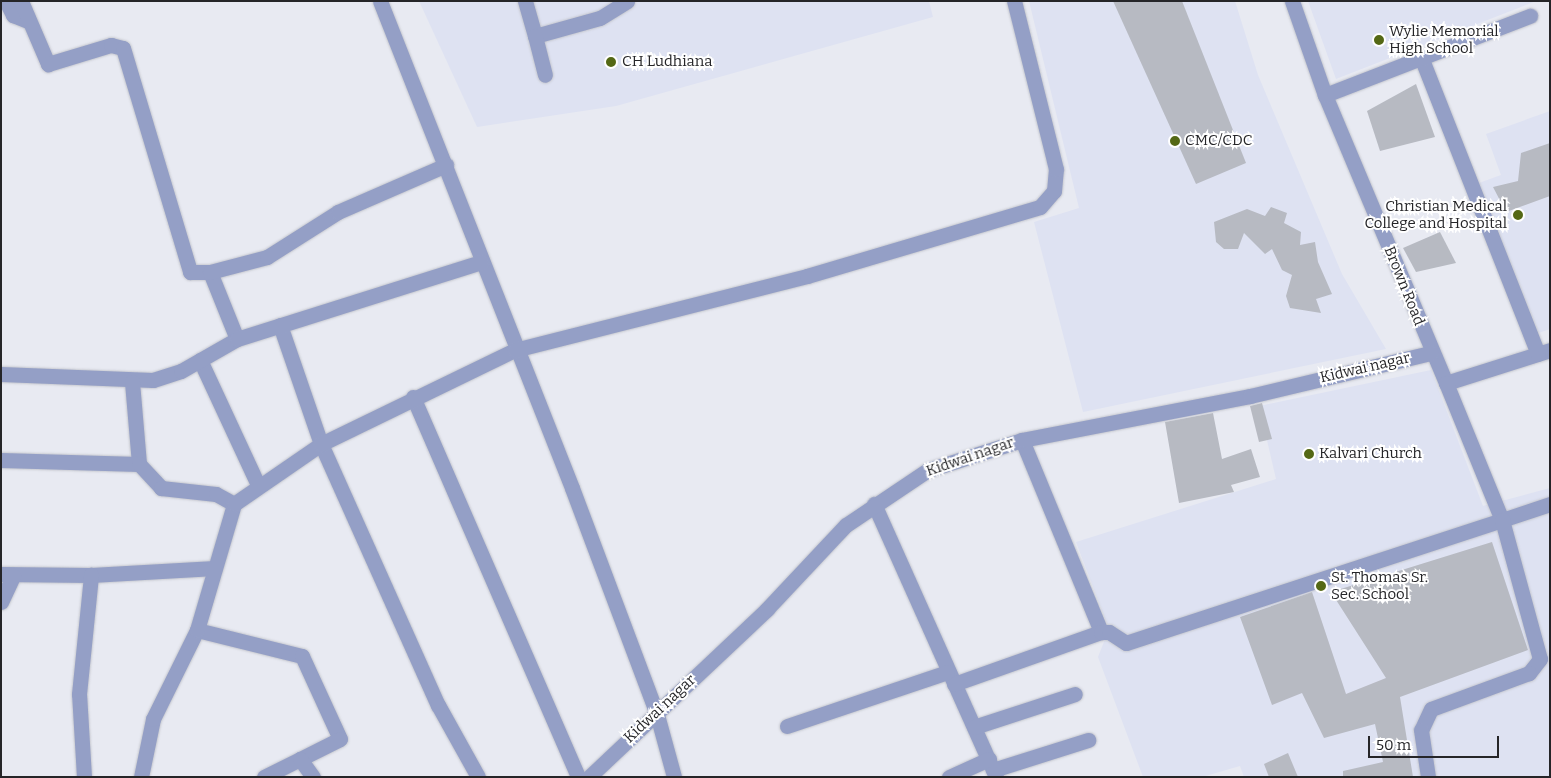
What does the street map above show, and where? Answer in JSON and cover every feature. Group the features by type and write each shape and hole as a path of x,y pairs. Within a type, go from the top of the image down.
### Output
{"street":[{"path":"6,1 13,15 28,20"},
{"path":"21,1 48,64 111,45 123,48 190,272 210,272 267,257 338,212 446,165"},
{"path":"380,1 446,165 481,262 656,711 674,777"},
{"path":"525,1 545,75"},
{"path":"535,36 600,18 627,1"},
{"path":"141,777 153,719 197,630 234,504 258,485 321,444 412,398 515,350 807,276 1040,207 1054,191 1056,169 1014,1"},
{"name":"Brown Road","path":"1292,1 1326,95 1431,353 1446,383 1502,520 1540,659 1529,673 1431,709 1421,730 1428,777"},
{"path":"1326,95 1530,16"},
{"path":"1421,57 1544,352 1446,383"},
{"path":"1,374 132,382 162,377 200,360 237,339 481,262"},
{"path":"210,272 237,339"},
{"path":"280,325 321,444 438,705 478,777"},
{"name":"Kidwai nagar","path":"589,777 874,504 933,468 1022,440 1250,396 1431,353"},
{"path":"200,360 258,485"},
{"path":"132,382 138,464 161,488 216,494 234,504"},
{"path":"412,398 578,777"},
{"path":"1022,440 1101,632"},
{"path":"1,460 138,464"},
{"path":"874,504 993,769"},
{"path":"786,726 1101,632 1109,632 1126,643 1550,504"},
{"path":"1,602 7,575 91,575 215,568"},
{"path":"84,777 79,694 91,575"},
{"path":"197,630 302,656 340,739 264,777"},
{"path":"974,726 1075,694"},
{"path":"949,777 993,769 1088,740"},
{"path":"300,759 313,777"}],"shaded area":[{"name":"CH Ludhiana","path":"419,1 929,1 933,17 616,106 477,127"},
{"name":"CMC/CDC","path":"1029,1 1235,1 1258,75 1342,274 1386,349 1083,412 1034,222 1079,208"},
{"name":"Wylie Memorial High School","path":"1308,1 1536,1 1336,79"},
{"name":"Christian Medical College and Hospital","path":"1550,111 1550,329 1527,337 1479,183 1501,175 1486,134"},
{"name":"St. Thomas Sr. Sec. School","path":"1431,370 1483,506 1550,488 1550,777 1244,777 1240,766 1202,777 1143,777 1098,657 1109,629 1076,542 1276,479 1259,406"}],"building":[{"path":"1113,1 1182,1 1246,163 1196,184"},
{"path":"1416,84 1435,137 1380,151 1367,111"},
{"path":"1550,143 1550,196 1506,212 1493,187 1518,181 1521,153"},
{"path":"1271,207 1287,213 1284,223 1301,232 1300,245 1315,242 1318,262 1332,294 1316,299 1321,313 1290,308 1286,296 1292,275 1282,270 1272,249 1265,254 1244,233 1238,249 1224,249 1216,242 1214,222 1247,209 1265,216"},
{"path":"1440,232 1456,263 1416,272 1403,248"},
{"path":"1262,403 1272,439 1259,442 1250,406"},
{"path":"1213,413 1222,459 1251,449 1260,477 1231,485 1234,492 1179,503 1165,422"},
{"path":"1492,542 1528,650 1400,697 1413,777 1343,777 1343,771 1383,762 1375,724 1324,738 1302,693 1272,705 1240,617 1312,592 1346,694 1386,678 1331,592"},
{"path":"1288,753 1298,777 1269,777 1264,764"}],"place":[{"name":"Wylie Memorial High School","path":"1379,40"},
{"name":"CH Ludhiana","path":"611,62"},
{"name":"CMC/CDC","path":"1175,141"},
{"name":"Christian Medical College and Hospital","path":"1518,215"},
{"name":"Kalvari Church","path":"1309,454"},
{"name":"St. Thomas Sr. Sec. School","path":"1321,586"}]}
